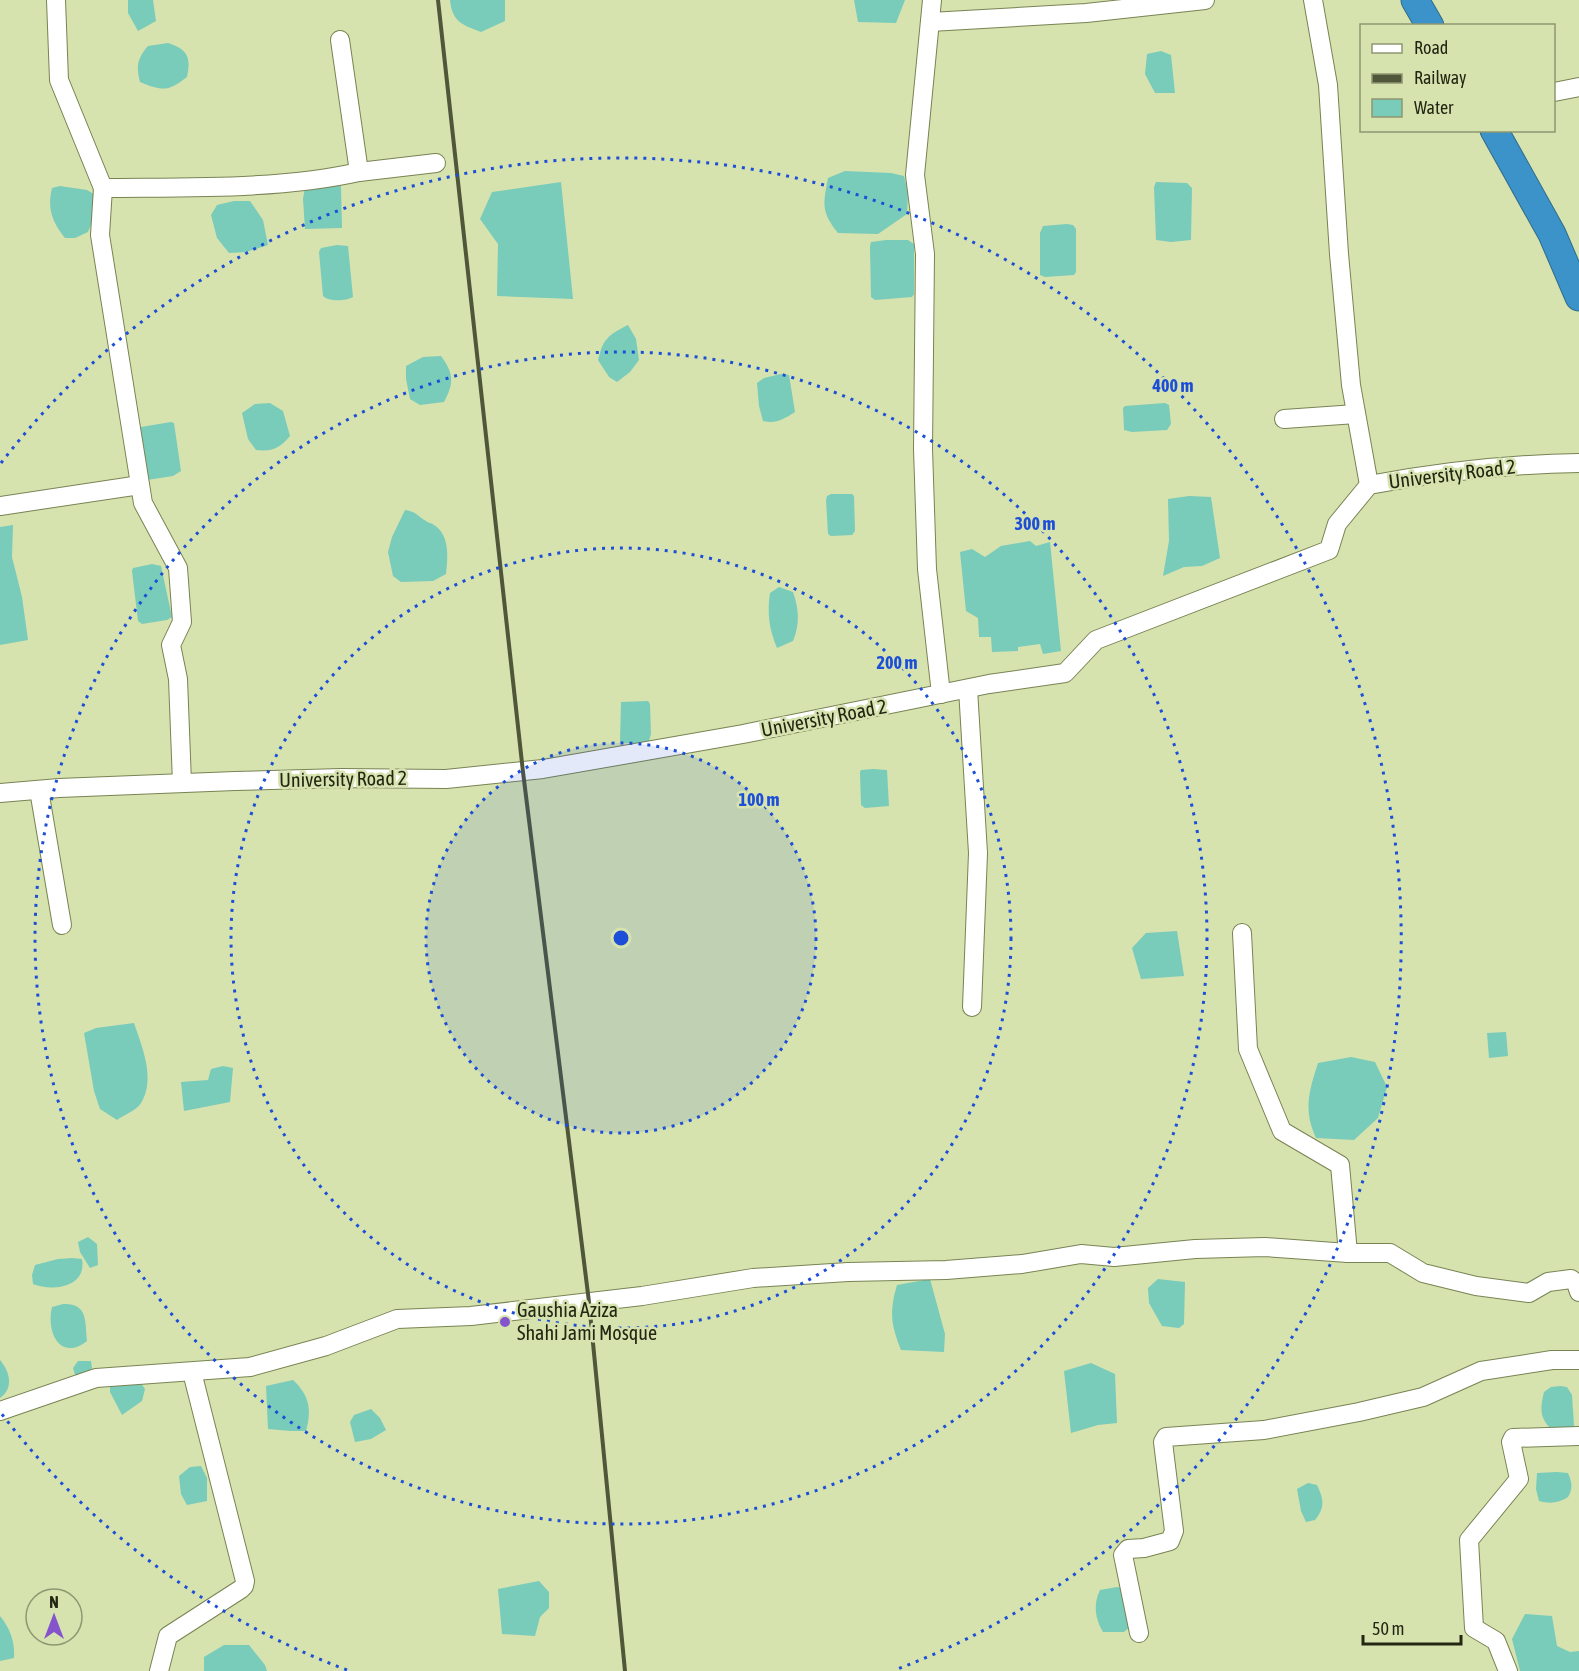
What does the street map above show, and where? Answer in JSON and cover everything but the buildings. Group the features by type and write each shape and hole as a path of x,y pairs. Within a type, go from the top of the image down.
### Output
{"highway":[{"path":"1415,0 1429,24"},
{"path":"1435,0 1449,24"},
{"path":"1495,132 1552,234 1579,297"},
{"path":"1510,132 1579,257"}],"street":[{"path":"56,0 59,80 103,188 100,235 143,503 178,568 182,622 171,645 178,679 182,783"},
{"path":"932,0 915,175 924,254 923,449 927,569 941,694"},
{"path":"930,22 1086,13 1205,0"},
{"path":"1313,0 1328,84 1339,254 1351,385 1369,484"},
{"path":"340,40 359,172"},
{"path":"1555,92 1579,87"},
{"path":"103,188 215,186 326,180 359,172 436,163"},
{"path":"1284,419 1356,414"},
{"name":"University Road 2","path":"0,793 182,783 341,778 446,779 523,772 743,734 941,694 1065,673 1096,640 1329,550 1337,524 1369,484 1427,474 1579,463"},
{"path":"0,506 140,485"},
{"path":"968,689 978,853 972,1007"},
{"path":"39,790 62,925"},
{"path":"1242,933 1248,1049 1282,1131 1340,1165 1348,1253"},
{"path":"0,1411 96,1378 250,1367 326,1346 397,1319 483,1314 642,1296 753,1278 848,1272 946,1270 1022,1264 1081,1254 1114,1257 1195,1249 1264,1247 1348,1253 1390,1253 1423,1273 1476,1286 1529,1293 1548,1282 1571,1279 1576,1283 1579,1292"},
{"path":"1139,1633 1123,1555 1128,1550 1170,1541 1174,1531 1163,1442 1166,1437 1264,1430 1423,1397 1481,1371 1552,1360 1579,1360"},
{"path":"159,1671 168,1636 241,1589 245,1581 192,1372"},
{"path":"1508,1671 1496,1641 1474,1628 1469,1540 1519,1479 1511,1442 1513,1438 1579,1436"}],"water":[{"path":"128,0 153,0 156,21 138,31 128,13"},
{"path":"450,0 505,0 505,21 481,32 456,18"},
{"path":"854,0 905,0 896,23 858,22"},
{"path":"168,43 184,51 189,65 187,77 165,89 140,82 138,63 144,51 148,46"},
{"path":"1161,51 1171,55 1175,93 1155,93 1145,74 1147,54"},
{"path":"845,171 891,173 904,176 908,193 907,214 878,234 838,233 826,213 825,195 828,178"},
{"path":"561,182 573,299 497,296 498,244 480,219 492,192"},
{"path":"1156,182 1187,183 1192,188 1191,240 1171,242 1156,240 1154,187"},
{"path":"339,183 342,228 305,229 303,199 305,187"},
{"path":"60,186 87,190 97,196 94,217 88,232 75,238 65,238 52,214 50,202 52,188"},
{"path":"234,201 250,201 263,220 268,245 246,252 229,253 217,238 211,215 217,205"},
{"path":"1073,225 1076,229 1076,272 1074,275 1045,277 1040,275 1040,233 1043,226"},
{"path":"908,240 914,244 914,294 912,297 875,300 871,297 871,242"},
{"path":"337,245 348,246 353,297 338,300 323,296 319,252 321,248"},
{"path":"628,325 636,339 639,360 630,372 617,382 609,377 598,360 607,338"},
{"path":"441,356 451,379 444,402 420,405 410,399 406,366 423,357"},
{"path":"781,374 789,375 795,412 780,420 763,421 757,383 764,378"},
{"path":"270,403 283,411 290,436 283,444 275,448 256,450 248,439 242,413 255,404"},
{"path":"1165,403 1169,405 1171,424 1167,430 1132,432 1124,430 1123,408 1125,406"},
{"path":"174,423 181,471 173,476 147,480 138,432 141,427"},
{"path":"831,494 852,494 854,496 855,531 852,535 831,536 828,534 826,500"},
{"path":"1189,496 1211,497 1220,558 1202,566 1184,567 1163,576 1169,541 1168,499"},
{"path":"405,510 433,524 443,535 447,554 446,574 433,581 401,582 393,576 388,552 392,537"},
{"path":"13,525 12,557 22,597 28,640 0,645 0,527"},
{"path":"1030,541 1036,546 1050,542 1061,651 1043,654 1040,644 1018,647 1018,651 992,652 991,637 979,637 978,618 966,611 960,552 972,549 985,557 1001,546"},
{"path":"152,564 161,566 172,617 142,624 138,621 132,571 133,568"},
{"path":"779,587 793,592 798,617 793,641 777,648 770,628 769,607 770,593"},
{"path":"648,701 651,734 649,741 620,742 621,702"},
{"path":"873,769 887,770 889,806 865,808 861,805 860,772"},
{"path":"1177,931 1184,976 1141,979 1132,948 1146,933"},
{"path":"134,1023 146,1063 147,1084 139,1106 117,1120 100,1109 94,1091 84,1033 96,1028"},
{"path":"1506,1032 1508,1056 1489,1058 1487,1033"},
{"path":"1351,1057 1375,1062 1387,1087 1378,1118 1354,1140 1316,1138 1310,1118 1309,1100 1318,1063"},
{"path":"223,1066 233,1068 230,1102 184,1111 181,1082 208,1080 211,1069"},
{"path":"88,1237 97,1244 98,1265 90,1268 80,1252 78,1242"},
{"path":"72,1258 82,1259 82,1268 74,1281 59,1287 33,1284 32,1275 35,1265"},
{"path":"930,1279 945,1334 944,1352 901,1350 892,1318 897,1285"},
{"path":"1158,1279 1185,1282 1184,1324 1179,1328 1162,1326 1149,1303 1148,1288"},
{"path":"63,1304 77,1307 84,1315 87,1341 77,1347 62,1346 53,1334 52,1307"},
{"path":"0,1360 8,1375 9,1385 0,1398"},
{"path":"78,1361 91,1361 92,1368 81,1378 76,1378 73,1368"},
{"path":"1091,1363 1115,1374 1117,1423 1098,1425 1071,1433 1064,1371"},
{"path":"139,1380 145,1389 142,1401 122,1415 110,1392 110,1384"},
{"path":"293,1380 303,1391 308,1403 309,1416 306,1431 268,1429 266,1386"},
{"path":"1551,1387 1567,1387 1572,1395 1574,1426 1570,1430 1553,1431 1543,1417 1542,1403 1544,1392"},
{"path":"371,1409 380,1418 386,1430 371,1439 355,1442 350,1422 354,1415"},
{"path":"201,1466 207,1478 207,1501 187,1505 181,1494 179,1476 190,1467"},
{"path":"1537,1473 1568,1473 1571,1491 1568,1497 1554,1502 1539,1501 1536,1489"},
{"path":"1308,1483 1317,1485 1322,1503 1321,1511 1315,1520 1306,1522 1301,1511 1297,1489"},
{"path":"539,1581 549,1592 549,1608 540,1617 535,1636 502,1634 498,1589"},
{"path":"1123,1588 1131,1626 1124,1632 1103,1632 1098,1622 1096,1601 1100,1590"},
{"path":"1525,1614 1552,1616 1557,1646 1570,1652 1579,1651 1579,1671 1520,1671 1512,1639"},
{"path":"0,1616 11,1636 14,1658 0,1661"},
{"path":"224,1645 249,1645 267,1671 204,1671 204,1657"}],"railway":[{"path":"438,0 523,772 589,1302 625,1671"}],"place":[{"name":"Gaushia Aziza Shahi Jami Mosque","path":"505,1322"}]}
